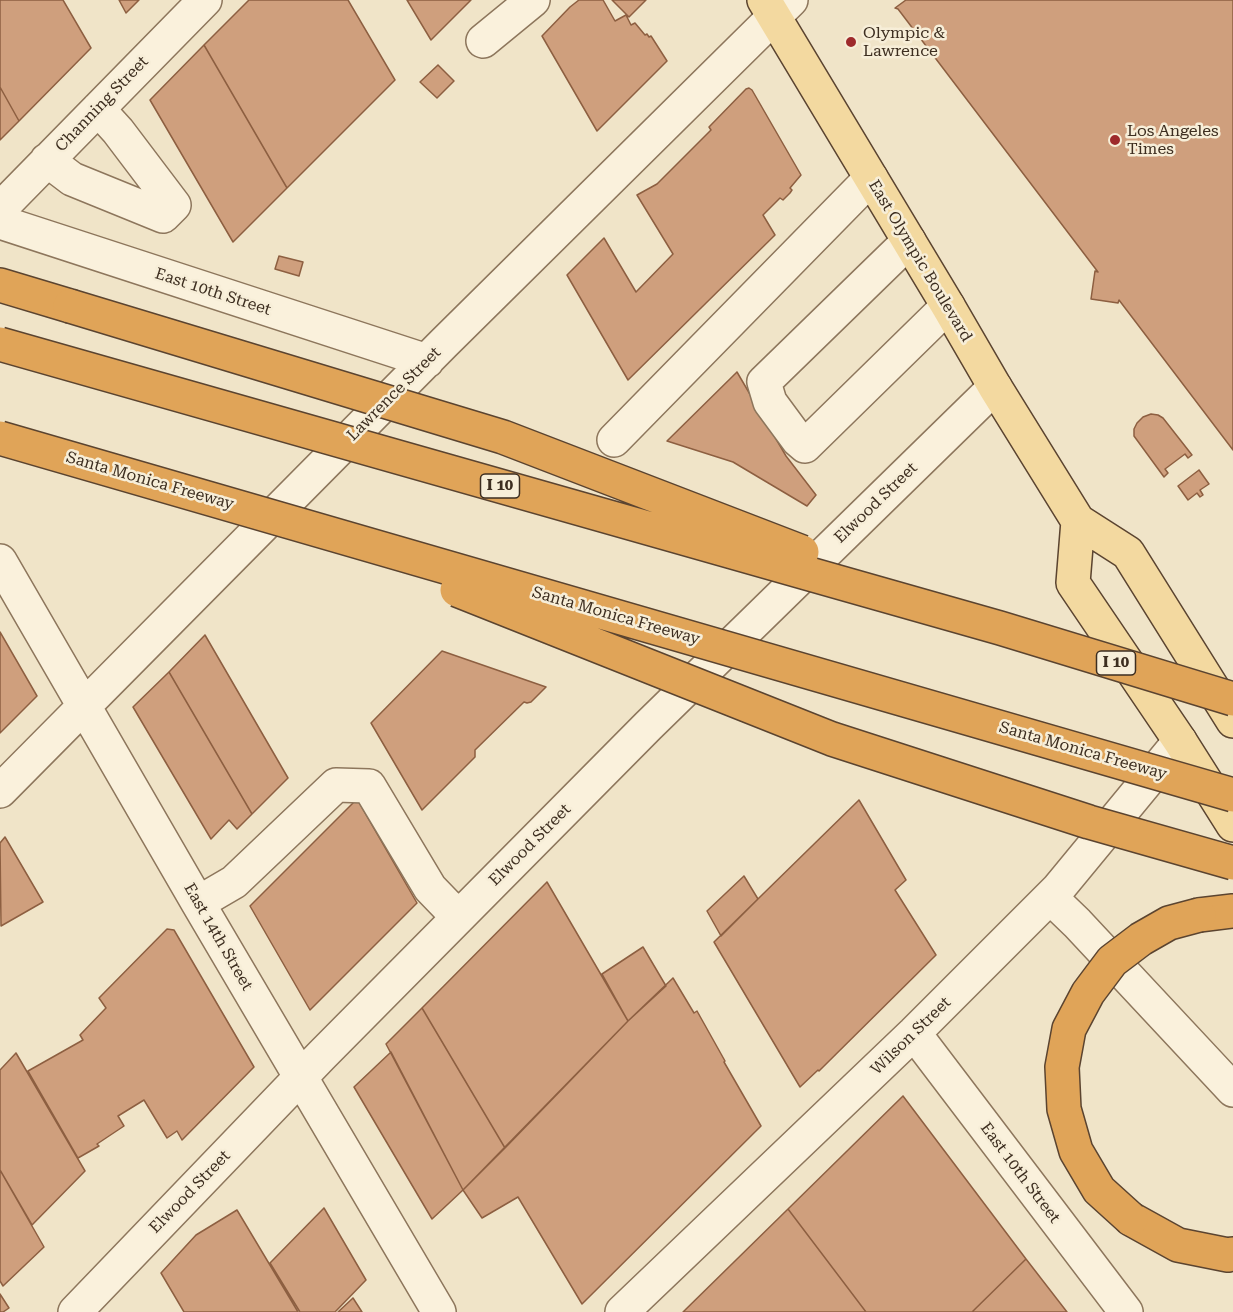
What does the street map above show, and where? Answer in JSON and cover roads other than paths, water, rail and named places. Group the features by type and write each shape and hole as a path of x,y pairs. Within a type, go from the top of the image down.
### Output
{"highway":[{"path":"0,285 504,437 999,628"},
{"name":"I 10","path":"0,344 999,628 1233,699"},
{"name":"Santa Monica Freeway","path":"0,438 1233,795"},
{"path":"274,517 832,739 1089,822 1233,864"},
{"path":"1233,911 1199,915 1169,923 1112,961 1088,993 1069,1029 1062,1067 1064,1109 1076,1151 1099,1190 1131,1219 1178,1245 1233,1254"}],"main road":[{"name":"East Olympic Boulevard","path":"776,5 871,178 994,387 1078,521 1128,553 1233,722"},
{"path":"1078,521 1073,583 1180,741 1233,825"}],"street":[{"name":"Channing Street","path":"0,209 205,0"},
{"path":"483,41 533,0"},
{"name":"Lawrence Street","path":"0,790 427,361 776,5"},
{"path":"47,160 72,179 163,216 174,205 98,109"},
{"path":"614,440 871,178"},
{"name":"East 10th Street","path":"0,222 427,361"},
{"path":"909,241 764,382 770,402 798,440 806,446 948,306"},
{"name":"Elwood Street","path":"75,1312 300,1077 458,917 656,718 994,387"},
{"name":"East 14th Street","path":"0,561 439,1312"},
{"name":"Wilson Street","path":"628,1310 914,1033 1058,889 1180,741"},
{"path":"198,903 234,882 336,784 369,786 430,888 458,917"},
{"path":"1050,897 1233,1090"},
{"name":"East 10th Street","path":"914,1033 1126,1312"}],"place":[{"name":"Olympic & Lawrence","path":"851,42"},
{"name":"Los Angeles Times","path":"1115,140"}]}
